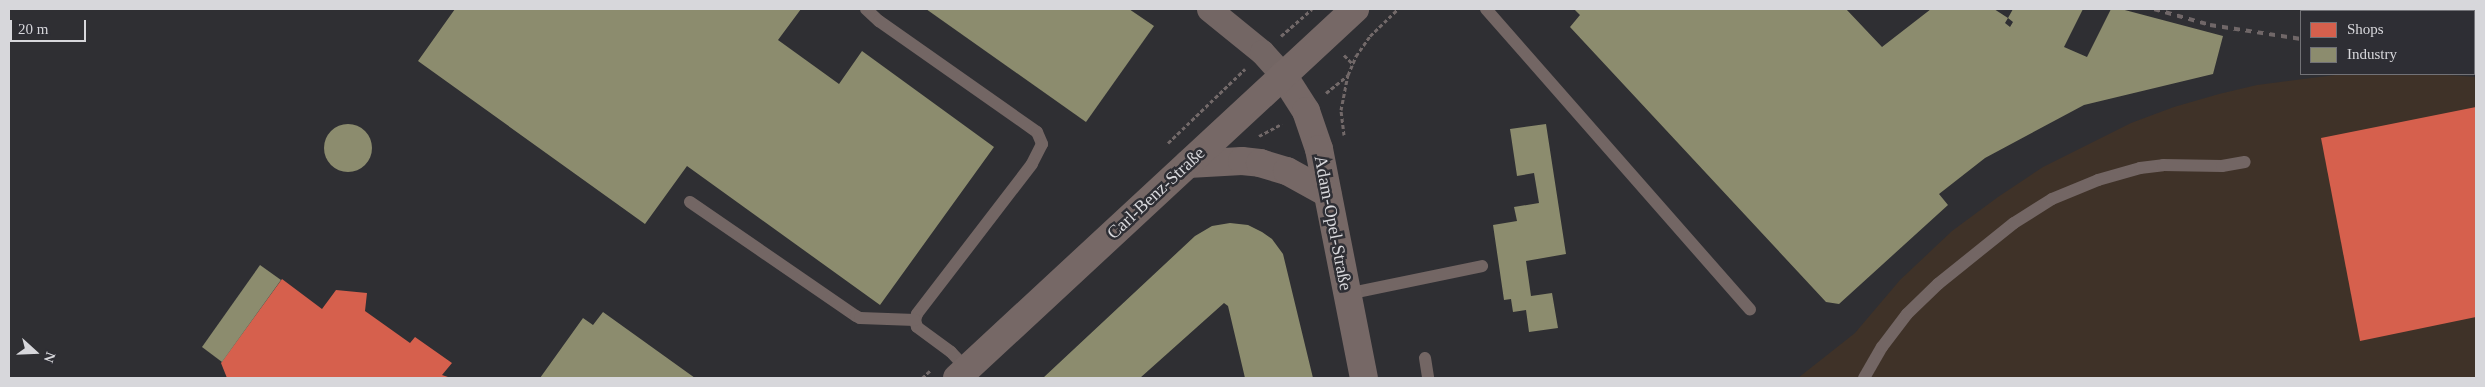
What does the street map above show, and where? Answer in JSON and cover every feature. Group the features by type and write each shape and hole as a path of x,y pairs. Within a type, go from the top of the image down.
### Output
{"main road":[{"name":"Carl-Benz-Straße","path":"962,374 1355,9"},
{"name":"Adam-Opel-Straße","path":"1283,75 1306,111 1319,149 1364,378"},
{"path":"1188,164 1230,162 1260,164 1287,171 1327,193"}],"street":[{"path":"1209,9 1262,52 1283,75"}],"lane":[{"path":"866,9 879,21 1037,132 1042,144 1032,164 914,320 917,327 950,352 962,374"},
{"path":"1486,9 1750,309"},
{"path":"1864,378 1882,347 1907,314 1938,284 2014,223 2052,199 2098,180 2140,168 2163,165 2222,166 2245,162"},
{"path":"690,202 856,316 860,318 914,320"},
{"path":"1347,294 1482,266"},
{"path":"1425,358 1428,378"}],"path":[{"path":"1262,52 1313,9"},
{"path":"1345,139 1340,110 1348,75 1356,56 1370,36 1398,9"},
{"path":"1230,162 1258,137 1306,111 1348,75"}],"shaded area":[{"path":"2335,75 2447,75 2476,77 2476,378 1798,378 1855,333 1900,280 1952,231 2043,167 2131,123 2174,107 2257,85"}],"building: Shops":[{"path":"2476,107 2476,317 2360,341 2321,138"},
{"path":"282,279 322,309 336,290 367,293 365,311 410,343 415,337 452,363 442,375 451,378 227,378 221,363"}],"building: Industry":[{"path":"455,9 801,9 778,40 839,84 862,51 994,147 880,305 687,166 645,224 418,61"},
{"path":"926,9 1129,9 1154,26 1086,122"},
{"path":"1574,9 1846,9 1882,47 1931,9 1994,9 2008,18 2013,9 2083,9 2064,47 2087,57 2111,9 2121,9 2223,36 2213,74 2084,105 1985,158 1939,194 1948,205 1839,304 1826,302 1570,27 1580,15","holes":["2008,18 2013,22 2010,27 2005,23"]},
{"path":"348,124 357,126 365,131 370,139 372,148 370,157 365,165 357,170 348,172 339,170 331,165 326,157 324,148 326,139 331,131 339,126"},
{"path":"1546,124 1566,254 1526,261 1531,296 1552,293 1558,328 1529,332 1526,310 1513,312 1511,299 1504,300 1493,225 1517,221 1514,207 1539,203 1534,173 1517,176 1510,129"},
{"path":"1230,223 1248,225 1262,232 1272,239 1283,254 1313,378 1245,378 1228,306 1224,303 1140,378 1043,378 1195,236 1212,226"},
{"path":"260,265 281,280 222,362 202,347"},
{"path":"603,312 695,378 540,378 583,318 593,325"}],"railway":[{"path":"2154,9 2210,25 2300,39"}]}
